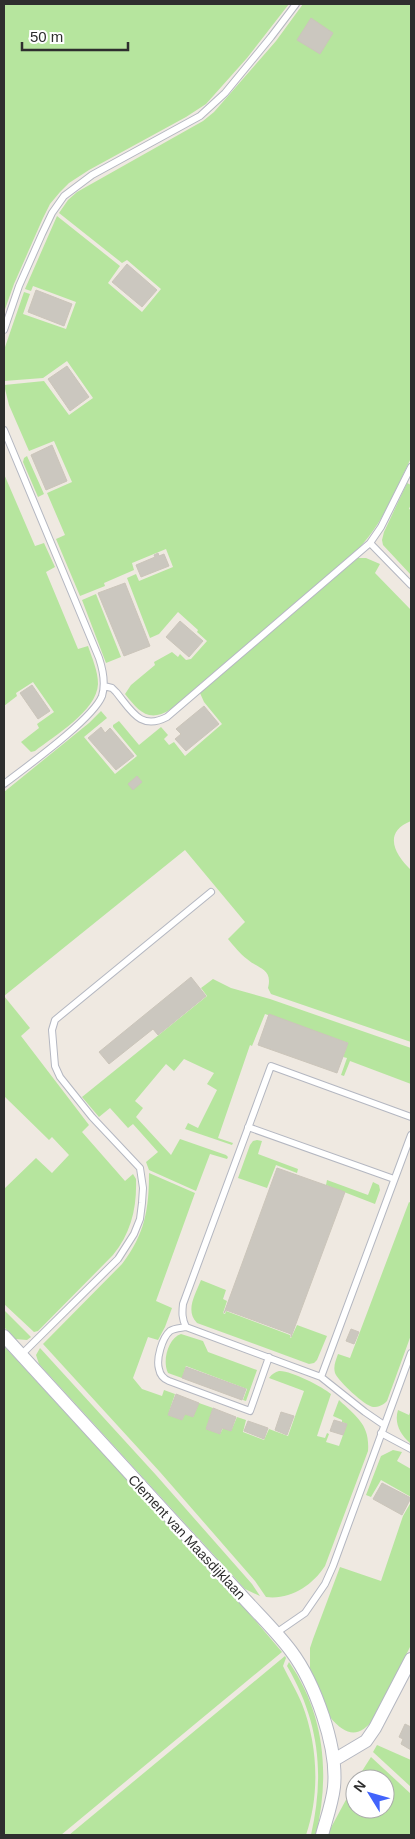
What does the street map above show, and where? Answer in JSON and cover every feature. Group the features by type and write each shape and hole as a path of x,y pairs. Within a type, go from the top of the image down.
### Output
{"street":[{"name":"Clement van Maasdijklaan","path":"4,1336 276,1633 297,1660 309,1682 329,1737 334,1760 334,1786 322,1835"},
{"path":"334,1760 366,1741 375,1728 411,1658"}],"lane":[{"path":"4,330 19,286 42,234 52,213 64,196 92,175 200,116 210,108 251,63 296,4"},
{"path":"4,430 103,668 104,686 102,696 91,712 4,784"},
{"path":"104,686 112,688 139,719 151,722 167,717 370,543 381,527 411,467"},
{"path":"370,543 411,585"},
{"path":"22,1354 118,1259 134,1234 140,1219 142,1203 143,1188 140,1168 92,1117 60,1077 55,1066 52,1045 54,1023 61,1014 211,892"},
{"path":"186,1327 182,1319 183,1304 271,1066 411,1117"},
{"path":"248,1128 394,1179"},
{"path":"321,1377 411,1135"},
{"path":"269,1357 250,1411 169,1381 161,1375 159,1369 159,1356 165,1338 170,1331 186,1327 269,1357 321,1377 384,1425"},
{"path":"276,1633 305,1613 325,1584 411,1353"},
{"path":"382,1433 411,1449"}],"green space":[{"path":"4,4 289,4 247,58 206,104 89,170 69,183 60,192 50,204 43,218 4,312"},
{"path":"303,4 411,4 411,458 382,517 359,548 171,709 156,715 150,715 139,710 125,694 131,685 155,665 154,662 172,652 178,657 180,654 186,660 191,659 207,641 178,612 159,634 150,638 127,578 136,574 139,581 173,567 166,549 132,563 134,570 104,583 105,586 80,596 56,539 65,535 47,493 72,482 54,441 29,451 9,405 4,385 44,381 69,415 93,398 67,361 43,378 4,381 4,350 24,292 30,294 23,314 66,329 76,302 33,286 31,291 25,289 57,216 120,266 108,283 142,312 161,289 127,260 122,263 59,213 68,200 77,192 203,121 214,112 276,41"},
{"path":"27,456 44,494 38,497 23,462"},
{"path":"4,474 35,546 44,543 55,567 46,572 78,649 88,646 98,679 96,694 83,713 35,751 31,752 21,742 39,728 37,724 54,712 33,682 16,693 17,696 4,706"},
{"path":"407,483 411,485 411,504 409,509 411,510 411,575 383,545 382,540"},
{"path":"358,558 366,558 380,564 375,573 411,610 411,821 397,831 394,837 394,844 400,857 411,870 411,1042 271,994 268,988 268,976 264,970 244,957 228,939 245,922 185,850 4,996 4,792 89,723 101,711 107,718 84,737 115,774 137,756 113,727 119,721 139,745 161,727 168,735 164,739 169,745 174,742 185,756 222,724 204,702 200,693"},
{"path":"96,594 121,657 106,663 82,600"},
{"path":"213,979 231,988 270,999 411,1048 411,1084 350,1061 344,1076 341,1075 347,1058 343,1057 348,1043 265,1014 252,1046 250,1045 218,1138 233,1143 232,1145 185,1129 188,1123 198,1128 217,1090 207,1084 214,1073 184,1059 174,1071 166,1064 135,1101 143,1108 136,1117 171,1155 180,1139 226,1155 227,1159 210,1154 196,1191 149,1170 146,1162 158,1152 133,1124 128,1128 110,1108 99,1117 82,1097 207,996 201,988"},
{"path":"4,996 30,1028 21,1036 89,1125 82,1132 125,1181 133,1174 136,1179 132,1220 119,1247 38,1331 34,1332 4,1304 4,1189 36,1158 52,1173 69,1155 52,1137 49,1140 4,1096"},
{"path":"253,1141 262,1141 258,1154 298,1169 297,1173 276,1165 267,1188 238,1178 250,1145"},
{"path":"149,1173 195,1193 156,1301 172,1308 158,1340 148,1337 133,1378 142,1389 162,1396 164,1390 175,1394 168,1415 182,1420 185,1414 193,1417 199,1403 213,1408 206,1429 220,1434 223,1428 231,1431 237,1417 246,1420 243,1432 264,1440 269,1429 288,1436 304,1391 269,1378 276,1372 284,1371 321,1387 331,1394 317,1436 325,1438 327,1433 329,1434 326,1442 339,1446 347,1424 333,1416 339,1400 361,1422 367,1434 368,1451 325,1566 314,1580 292,1594 266,1597 255,1581 160,1472 43,1344 122,1264 130,1253 141,1232 147,1210"},
{"path":"327,1180 368,1195 373,1182 379,1185 380,1190 375,1204 326,1185"},
{"path":"409,1202 411,1203 411,1335 387,1401 381,1406 373,1407 358,1398 341,1382 335,1373 335,1365 338,1354 350,1358"},
{"path":"201,1280 226,1290 223,1299 227,1301 223,1313 225,1314 226,1311 290,1335 291,1338 297,1325 327,1336 317,1360 309,1364 197,1323 193,1318 191,1308"},
{"path":"4,1310 31,1337 27,1340 15,1339 4,1327"},
{"path":"181,1334 203,1341 208,1352 257,1370 246,1401 243,1400 247,1389 186,1366 182,1378 168,1373 166,1368 167,1350 176,1336"},
{"path":"4,1346 237,1599 282,1652 61,1835 4,1835"},
{"path":"40,1348 156,1475 252,1584 260,1596 245,1589 39,1364 36,1355"},
{"path":"398,1410 409,1415 411,1410 410,1443 403,1436 397,1424"},
{"path":"393,1450 402,1452 397,1461 411,1469 411,1497 381,1480 371,1497 366,1495 381,1456"},
{"path":"411,1502 411,1645 370,1724 359,1731 348,1732 336,1724 330,1717 310,1669 310,1648 340,1567 381,1581 403,1516"},
{"path":"285,1656 283,1666 302,1704 314,1753 314,1803 306,1835 69,1835"},
{"path":"289,1662 301,1682 310,1703 317,1724 321,1746 323,1790 316,1835 311,1835 318,1790 316,1748 306,1707 287,1666"},
{"path":"377,1745 411,1760 411,1787 395,1772 395,1769 391,1769 373,1752"},
{"path":"371,1757 384,1769 363,1769"},
{"path":"395,1779 411,1794 411,1835 327,1835 345,1802 345,1819 395,1819"}],"building":[{"path":"311,18 333,33 320,54 297,40"},
{"path":"127,264 157,290 142,307 112,282"},
{"path":"36,290 72,304 64,326 28,312"},
{"path":"67,366 89,397 70,411 48,379"},
{"path":"52,445 67,481 46,490 31,455"},
{"path":"158,553 159,556 164,554 169,566 141,577 136,565 155,557 154,555"},
{"path":"125,583 150,646 124,656 98,593"},
{"path":"180,621 203,641 189,657 166,637"},
{"path":"32,685 50,711 38,719 20,693"},
{"path":"204,706 219,724 186,751 175,739 181,734 176,729"},
{"path":"101,727 105,733 110,728 134,756 116,770 88,738"},
{"path":"137,776 142,782 133,790 128,784"},
{"path":"191,977 206,996 158,1035 153,1029 109,1064 99,1052"},
{"path":"269,1014 348,1043 337,1073 258,1045"},
{"path":"277,1168 345,1192 291,1337 291,1334 226,1310 224,1313"},
{"path":"351,1329 359,1332 354,1344 346,1341"},
{"path":"186,1367 246,1389 242,1400 182,1378"},
{"path":"176,1394 199,1403 193,1417 185,1414 182,1420 168,1415"},
{"path":"213,1408 236,1417 231,1431 222,1428 220,1434 206,1429"},
{"path":"281,1412 294,1416 287,1435 275,1430"},
{"path":"334,1420 347,1424 343,1435 330,1431"},
{"path":"248,1421 268,1428 264,1439 244,1431"},
{"path":"382,1483 411,1498 402,1515 373,1499"},
{"path":"405,1724 411,1727 411,1750 401,1744 403,1739 399,1737"}]}
